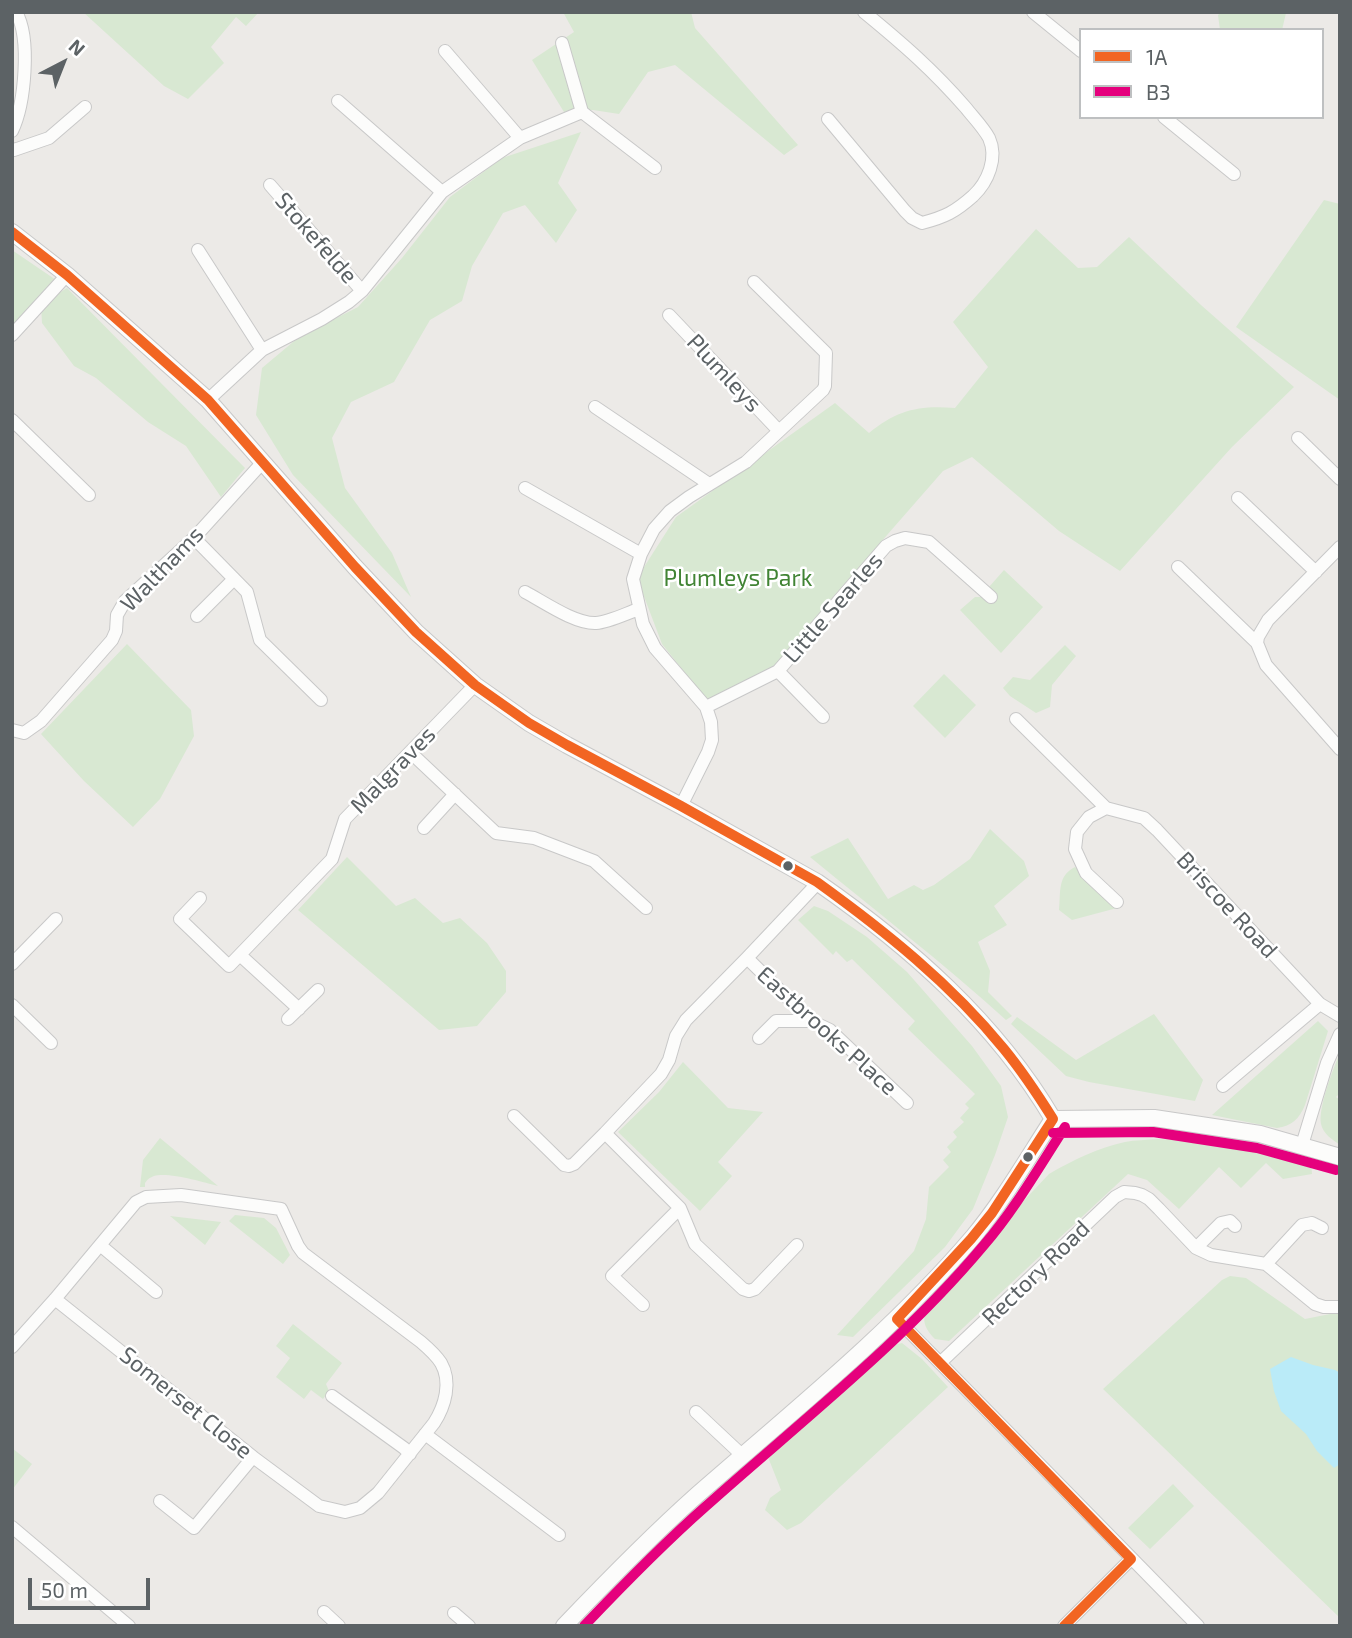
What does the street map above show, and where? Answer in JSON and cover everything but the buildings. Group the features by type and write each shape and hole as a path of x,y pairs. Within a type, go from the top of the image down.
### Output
{"street":[{"path":"12,131 23,99 24,36 16,12"},
{"path":"828,119 905,211 922,223 946,216 962,205 981,189 988,176 992,151 989,138 930,68 864,12"},
{"path":"1033,12 1079,49"},
{"path":"562,43 582,112 655,168"},
{"path":"445,51 520,138"},
{"path":"338,101 442,192"},
{"path":"12,149 49,138 85,107"},
{"name":"Stokefelde","path":"208,400 262,350 322,319 362,291 442,192 520,138 582,112"},
{"path":"1166,119 1234,174"},
{"name":"Stokefelde","path":"270,185 362,291"},
{"path":"12,232 67,275 208,400 355,567 416,632 475,685 548,734 817,882 879,927 926,966 985,1026 1036,1090 1053,1119"},
{"path":"198,250 262,350"},
{"path":"12,335 67,275"},
{"name":"Plumleys","path":"706,707 654,648 643,624 633,579 653,529 670,510 746,462 823,390 826,380 826,354 754,282"},
{"name":"Plumleys","path":"669,315 779,431"},
{"path":"595,407 709,484"},
{"path":"13,423 89,495"},
{"path":"1298,438 1340,479"},
{"name":"Walthams","path":"12,730 24,733 41,721 112,640 116,631 117,615 125,601 194,538 262,463"},
{"path":"525,488 641,554"},
{"path":"1238,498 1316,572"},
{"path":"194,538 247,592 260,639 321,700"},
{"name":"Little Searles","path":"706,707 778,671 886,547 895,541 905,538 929,542 991,597"},
{"path":"1257,643 1261,629 1268,620 1340,547"},
{"path":"1178,567 1257,643 1266,665 1340,749"},
{"path":"197,616 234,579"},
{"path":"525,592 587,622 597,623 639,609"},
{"name":"Little Searles","path":"778,671 823,717"},
{"name":"Malgraves","path":"240,955 332,859 345,819 475,685"},
{"path":"681,806 699,774 712,740 711,722 706,707"},
{"name":"Briscoe Road","path":"1016,719 1107,808 1144,818 1320,1004 1340,1016"},
{"path":"410,752 496,832 534,838 594,861 646,908"},
{"path":"424,828 455,794"},
{"path":"1107,808 1089,817 1077,832 1075,849 1086,873 1116,902"},
{"path":"514,1116 564,1165 573,1164 666,1068 676,1036 686,1020 817,882"},
{"path":"200,898 180,919 229,966 240,955 299,1009"},
{"path":"12,964 56,919"},
{"name":"Eastbrooks Place","path":"747,958 811,1020 830,1030 908,1103"},
{"path":"288,1019 318,989"},
{"path":"12,1004 51,1043"},
{"path":"1223,1086 1320,1004"},
{"path":"759,1038 776,1021 811,1020"},
{"path":"1302,1145 1327,1063 1340,1034"},
{"path":"1053,1119 1154,1118 1260,1134 1340,1157"},
{"path":"565,1626 695,1497 897,1319 992,1213 1053,1119"},
{"path":"605,1133 680,1208 695,1244 743,1289 755,1289 797,1245"},
{"name":"Rectory Road","path":"940,1363 1115,1197 1124,1192 1149,1199 1196,1248"},
{"path":"12,1347 136,1202 146,1197 181,1195 281,1209 303,1253 421,1342 441,1363 447,1386 440,1413 410,1454 332,1396"},
{"path":"643,1305 612,1276 680,1208"},
{"path":"1235,1226 1230,1221 1221,1223 1196,1248 1211,1255 1266,1264 1315,1304 1340,1307"},
{"path":"1266,1264 1302,1225 1312,1223 1322,1228"},
{"path":"100,1245 156,1292"},
{"name":"Somerset Close","path":"55,1298 253,1457 319,1506 345,1512 360,1508 379,1493 410,1454"},
{"path":"897,1319 1198,1626"},
{"path":"696,1412 743,1456"},
{"path":"425,1434 559,1535"},
{"path":"160,1501 194,1528 253,1457"},
{"path":"12,1527 129,1626"},
{"path":"1065,1626 1131,1559"},
{"path":"324,1612 339,1626"},
{"path":"454,1614 469,1626"}],"green space":[{"path":"83,12 259,12 246,26 236,17 211,47 224,63 188,99 164,86"},
{"path":"563,12 691,12 695,28 798,145 784,155 675,65 648,72 619,114 593,110 564,112 532,60 574,32"},
{"path":"1221,12 1296,12 1286,13 1282,28 1220,28 1218,15"},
{"path":"581,132 558,183 577,210 556,243 525,205 503,213 472,266 462,301 430,320 394,382 351,402 332,438 345,488 392,553 411,597 293,475 256,415 262,368 299,337 358,307 402,258 450,197 502,158"},
{"path":"1324,200 1340,204 1340,400 1236,327"},
{"name":"Plumleys Park","path":"1036,229 1078,268 1097,267 1129,237 1294,387 1232,447 1120,571 1059,531 972,457 943,471 771,670 709,703 662,644 637,578 676,517 835,403 869,433 889,419 909,411 930,407 955,408 988,367 953,322"},
{"path":"12,250 56,280 12,328"},
{"path":"67,288 245,468 221,497 186,446 148,422 96,378 74,366 42,323 41,304"},
{"path":"1004,570 1043,607 1001,653 960,610 975,597 993,597 989,587"},
{"path":"127,644 191,710 194,736 160,799 133,827 84,781 41,734"},
{"path":"1065,645 1076,656 1052,685 1050,707 1036,713 1010,696 1003,688 1013,677 1030,680"},
{"path":"944,674 976,705 945,738 913,706"},
{"path":"990,829 1024,861 1029,876 994,906 1007,925 978,942 990,971 988,992 1012,1016 1006,1020 810,857 848,838 888,899 914,885 923,890 934,885 970,859"},
{"path":"347,857 396,906 415,898 443,923 460,918 487,943 506,971 506,992 477,1026 439,1030 298,910"},
{"path":"1075,867 1117,908 1072,920 1059,910 1063,880"},
{"path":"814,906 828,911 867,937 907,972 972,1046 1001,1086 1008,1117 973,1209 945,1247 853,1337 837,1335 914,1251 926,1219 929,1187 949,1167 943,1160 951,1152 947,1147 957,1137 953,1132 964,1122 960,1118 969,1108 965,1104 975,1094 908,1029 915,1021 852,959 847,962 836,951 833,955 798,920"},
{"path":"1154,1014 1203,1080 1195,1101 1066,1076 1011,1024 1017,1017 1076,1060"},
{"path":"1318,1021 1328,1031 1305,1105 1294,1121 1277,1128 1212,1115"},
{"path":"1340,1053 1340,1093 1336,1097 1340,1100 1340,1145 1324,1131 1321,1117 1327,1088"},
{"path":"683,1062 728,1108 763,1112 718,1162 732,1176 700,1211 618,1132 659,1092"},
{"path":"160,1138 218,1186 160,1175 150,1178 145,1187 140,1187 143,1160"},
{"path":"1158,1139 1220,1142 1311,1162 1312,1174 1283,1179 1266,1163 1241,1188 1219,1167 1179,1209 1147,1180 1128,1174 949,1341 935,1339 930,1334 924,1320 931,1299 1049,1174 1076,1159 1105,1148 1129,1141"},
{"path":"235,1215 264,1218 276,1228 290,1255 283,1264 229,1221"},
{"path":"170,1216 221,1222 205,1245"},
{"path":"1230,1276 1246,1278 1305,1319 1340,1312 1340,1618 1103,1389 1222,1280"},
{"path":"293,1324 342,1363 326,1384 329,1391 323,1399 311,1390 304,1399 276,1377 290,1358 276,1346"},
{"path":"902,1343 922,1359 948,1387 801,1523 787,1530 765,1510 770,1498 781,1490 768,1457 875,1350"},
{"path":"12,1448 32,1464 12,1490"},
{"path":"1173,1484 1194,1506 1150,1549 1128,1528"}],"water":[{"path":"1291,1357 1340,1373 1340,1464 1334,1468 1317,1451 1306,1434 1281,1411 1270,1369"}],"transit line":[{"name":"1A","path":"12,232 67,275 208,400 355,567 416,632 475,685 529,723 567,745 817,882 892,939 962,1002 1011,1057 1053,1119"},
{"name":"1A","path":"897,1319 992,1213 1053,1119"},
{"name":"B3","path":"584,1626 674,1535 885,1349 952,1281 1006,1217 1065,1127"},
{"name":"B3","path":"1053,1133 1153,1132 1257,1148 1336,1170"},
{"name":"1A","path":"897,1319 1131,1559"},
{"name":"1A","path":"1064,1626 1131,1559"}]}
